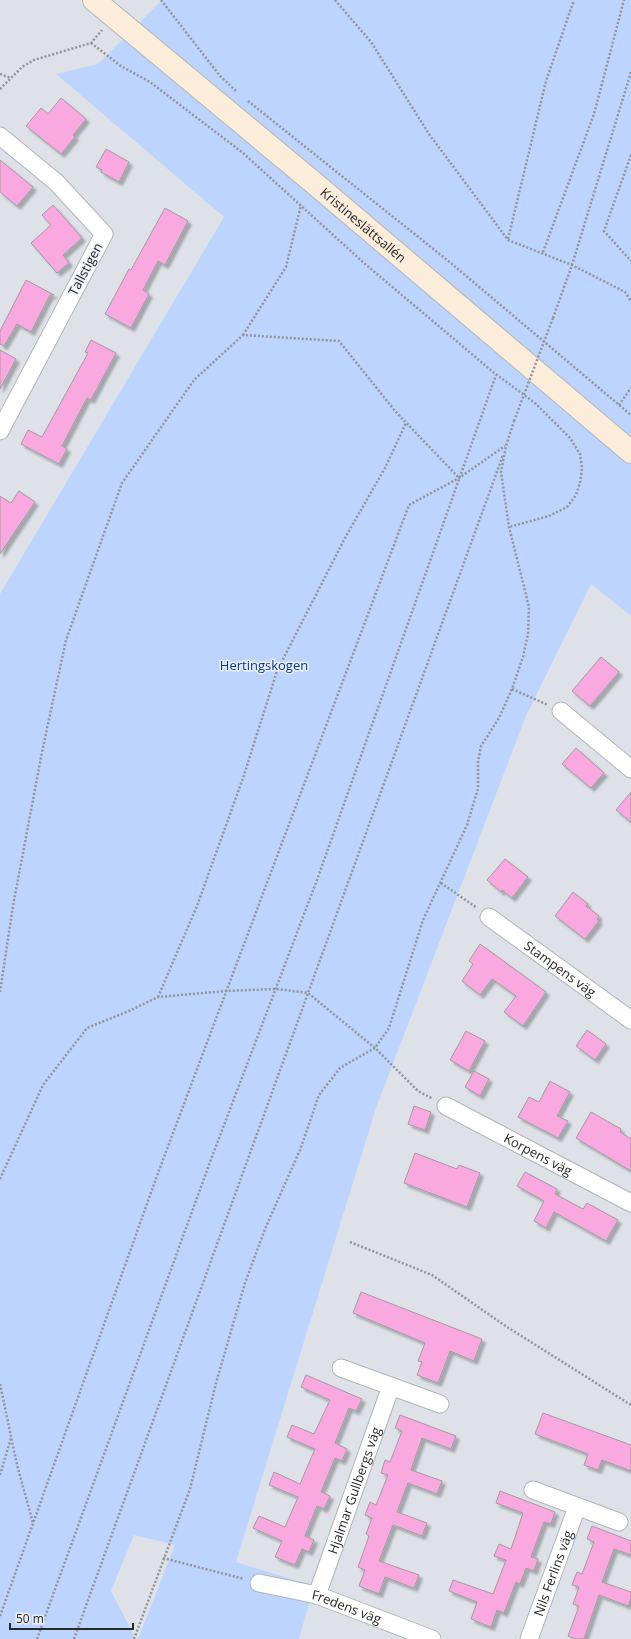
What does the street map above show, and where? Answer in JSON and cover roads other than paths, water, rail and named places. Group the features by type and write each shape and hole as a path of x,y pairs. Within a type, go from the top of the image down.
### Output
{"street":[{"name":"Kristineslättsallén","path":"94,0 320,188 631,452"},
{"name":"Tallstigen","path":"0,136 56,182 104,234 0,431"},
{"path":"561,710 631,769"},
{"name":"Stampens väg","path":"489,917 631,1020"},
{"name":"Korpens väg","path":"446,1106 631,1204"},
{"path":"341,1368 440,1404"},
{"name":"Hjalmar Gullbergs väg","path":"317,1595 391,1386"},
{"path":"533,1490 619,1522"},
{"name":"Nils Ferlins väg","path":"528,1639 577,1507"},
{"name":"Fredens väg","path":"258,1582 317,1595 413,1636 432,1639"}],"park label":[{"name":"Hertingskogen","path":"264,665"}]}
